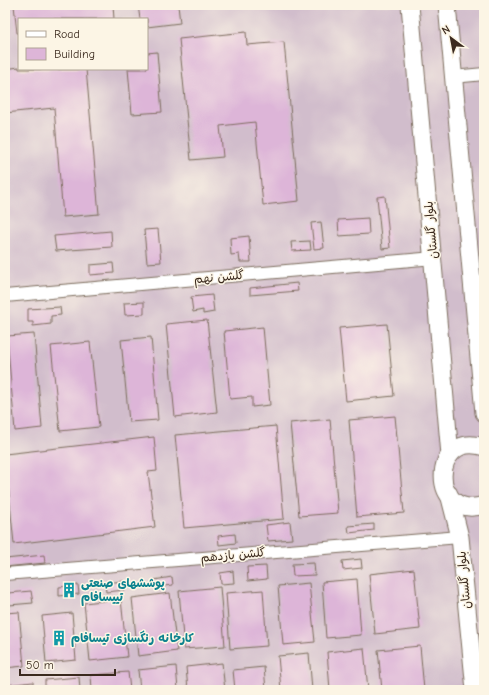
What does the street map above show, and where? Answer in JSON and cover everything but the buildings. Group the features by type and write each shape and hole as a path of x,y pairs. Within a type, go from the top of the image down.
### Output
{"street":[{"name":"بلوار گلستان","path":"410,5 434,258 450,455 445,464 442,475 460,537 475,690"},
{"path":"447,5 484,413"},
{"path":"453,77 484,74"},
{"name":"گلشن نهم","path":"5,296 434,258"},
{"path":"450,455 465,446 476,445 484,447"},
{"path":"448,494 456,501 466,506 484,504"},
{"name":"گلشن یازدهم","path":"5,574 460,537"}],"shaded area":[{"path":"5,5 484,5 484,690 5,690"}],"place":[{"name":"پوششهای صنعتی تییسافام","path":"69,590"},
{"name":"کارخانه رنگسازی تیسافام","path":"59,638"}]}
